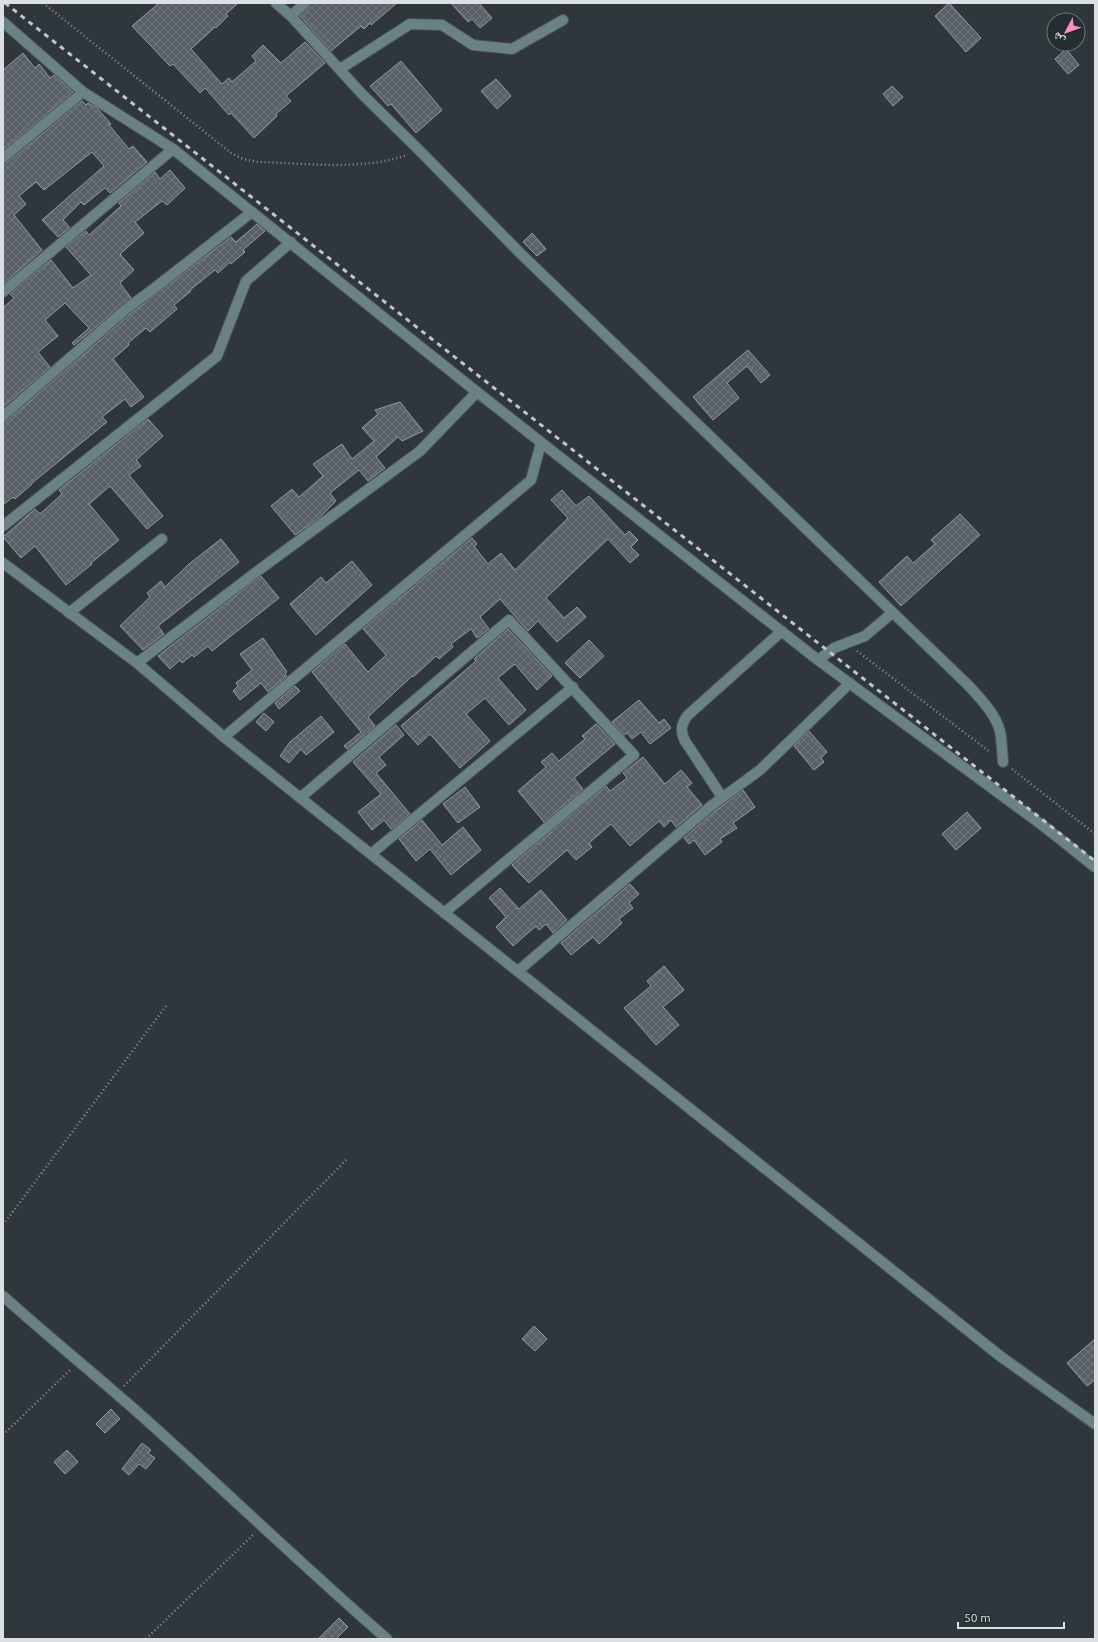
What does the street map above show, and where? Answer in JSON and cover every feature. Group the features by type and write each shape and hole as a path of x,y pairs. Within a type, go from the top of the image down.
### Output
{"street":[{"path":"276,3 291,16 362,94 543,276 968,685 993,716 999,730 1003,762"},
{"path":"291,16 305,3"},
{"path":"340,69 410,24 442,26 473,45 512,49 563,20"},
{"path":"3,22 83,92 174,149 476,392 818,660 1046,828 1095,867"},
{"path":"3,158 83,92"},
{"path":"3,292 174,149"},
{"path":"3,416 124,310 252,212"},
{"path":"3,526 217,356 246,281 291,242"},
{"path":"137,664 259,570 420,451 476,392"},
{"path":"224,737 531,480 541,443"},
{"path":"69,613 162,539"},
{"path":"3,563 137,664 300,798 1000,1356 1095,1424"},
{"path":"818,660 834,648 865,636 892,613"},
{"path":"300,798 509,620 573,687 634,755 444,912"},
{"path":"722,797 685,741 682,735 681,727 683,721 782,631"},
{"path":"518,972 722,797 748,780 776,756 850,683"},
{"path":"371,854 573,687"},
{"path":"3,1296 162,1434 336,1595 387,1639"}],"path":[{"path":"43,3 231,153 243,159 258,162 361,164 384,161 420,151"},
{"path":"847,644 1003,762 1095,834"},
{"path":"3,1225 166,1006"},
{"path":"116,1394 348,1158"},
{"path":"3,1435 79,1361"},
{"path":"146,1639 262,1526"}],"building":[{"path":"159,3 238,3 226,14 228,16 216,28 215,27 191,49 222,84 229,78 232,82 256,61 252,56 263,45 281,63 305,42 325,63 286,96 291,101 276,114 277,116 254,138 231,113 229,115 205,88 200,93 173,64 170,66 132,26"},
{"path":"311,3 397,3 371,25 370,23 364,29 361,26 331,51 300,16 309,8"},
{"path":"451,3 479,3 492,18 480,28 472,19 468,22"},
{"path":"949,3 981,38 966,52 935,16"},
{"path":"1063,52 1068,52 1079,65 1068,74 1055,59"},
{"path":"23,53 35,68 39,64 50,78 54,75 73,92 3,150 3,70"},
{"path":"401,61 442,110 416,133 391,104 388,106 370,86"},
{"path":"496,79 511,96 497,109 481,91"},
{"path":"892,86 903,97 893,106 883,94"},
{"path":"82,101 86,105 88,103 97,108 129,149 133,146 147,162 110,193 105,188 84,205 81,202 63,220 70,228 58,237 42,220 104,166 92,152 44,190 36,182 19,196 26,204 14,215 42,250 3,284 3,164 7,163"},
{"path":"170,170 185,188 167,205 162,201 135,222 144,233 120,254 134,270 120,283 131,298 74,345 72,343 89,328 65,303 45,320 58,336 38,352 50,367 3,407 3,308 14,298 10,294 51,260 73,288 91,275 66,247 86,231 89,235 121,206 119,203 155,172 160,179"},
{"path":"257,224 265,231 243,250 245,252 231,264 230,262 218,273 215,270 190,290 191,291 174,305 177,309 150,332 146,328 128,343 129,345 113,359 144,397 131,407 125,399 102,417 107,422 32,483 15,499 13,497 3,505 3,422 7,421 129,315 231,237 236,242"},
{"path":"532,233 546,249 537,256 523,242"},
{"path":"748,350 770,375 761,383 747,366 727,383 739,398 713,420 693,397"},
{"path":"400,402 423,431 402,441 398,437 376,457 385,468 368,481 359,470 330,493 336,501 318,519 295,535 271,506 292,489 299,497 323,476 313,464 342,444 352,459 374,441 362,428 378,414 375,410"},
{"path":"148,419 163,436 136,460 141,466 129,475 163,516 147,529 110,486 89,504 119,540 91,563 92,564 66,585 35,546 21,558 3,537 35,509 40,514 62,494 59,490"},
{"path":"562,490 576,506 589,496 625,535 629,531 638,540 631,547 639,555 630,563 608,539 546,598 564,618 577,607 586,617 557,642 538,621 528,631 500,599 480,617 489,629 477,638 471,629 451,644 453,647 439,659 436,656 413,677 412,676 368,717 375,726 347,749 344,746 361,732 312,672 345,644 368,672 386,655 363,629 472,538 477,544 474,546 488,564 501,553 515,570 568,518 551,500"},
{"path":"960,514 980,535 901,606 879,582 907,556 913,563 935,544 931,540"},
{"path":"221,539 239,562 158,626 164,634 143,650 120,626 150,597 147,593 161,581 165,587 189,564"},
{"path":"352,561 372,585 316,635 290,604 321,577 326,583"},
{"path":"261,576 279,598 212,651 208,646 194,657 192,655 182,663 180,660 170,669 158,656"},
{"path":"508,629 552,676 537,690 515,664 498,678 526,710 509,725 485,698 466,714 490,741 460,768 430,734 418,745 401,726 476,661 474,659"},
{"path":"263,638 287,672 285,674 287,676 268,692 261,683 240,700 233,691 238,686 236,683 252,670 240,654"},
{"path":"589,640 604,656 580,678 565,663"},
{"path":"295,686 300,691 279,709 275,703"},
{"path":"639,700 659,723 664,719 671,728 650,744 641,732 632,739 627,733 624,735 612,722"},
{"path":"264,713 274,722 266,731 256,722"},
{"path":"321,716 334,732 306,755 301,749 289,763 280,756 290,742"},
{"path":"596,724 615,744 574,778 583,789 544,822 518,791 546,767 541,762 552,753 559,761 585,739 582,736"},
{"path":"396,725 404,735 379,757 386,765 376,773 410,814 391,829 384,820 372,830 358,812 381,794 353,762"},
{"path":"809,731 827,752 821,758 824,762 814,770 794,746"},
{"path":"643,757 665,784 681,770 692,783 687,787 702,805 676,827 671,820 664,827 659,821 630,846 611,824 589,843 592,847 576,860 567,850 529,883 512,865 606,786 610,791 627,778 623,773"},
{"path":"465,787 480,807 458,823 443,804"},
{"path":"743,790 755,807 733,823 737,828 720,839 722,842 705,855 694,840 689,844 684,838 715,811"},
{"path":"967,812 981,828 956,850 942,834"},
{"path":"422,820 442,845 463,827 481,850 451,875 430,849 416,861 399,839"},
{"path":"630,884 639,894 629,903 633,908 619,919 622,923 599,944 593,937 571,955 561,943"},
{"path":"500,888 519,909 541,890 567,920 553,933 546,924 539,930 536,926 513,946 496,927 506,917 489,898"},
{"path":"664,966 684,990 663,1007 679,1025 656,1045 624,1008 651,986 647,981"},
{"path":"534,1326 547,1339 535,1351 522,1339"},
{"path":"1095,1339 1095,1380 1087,1386 1067,1363"},
{"path":"111,1409 120,1419 105,1433 96,1424"},
{"path":"142,1443 151,1450 148,1453 155,1458 146,1469 139,1464 129,1475 122,1469"},
{"path":"67,1450 78,1462 65,1474 54,1462"},
{"path":"339,1618 348,1627 336,1639 318,1639"}],"railway":[{"path":"5,3 1095,861"}]}
